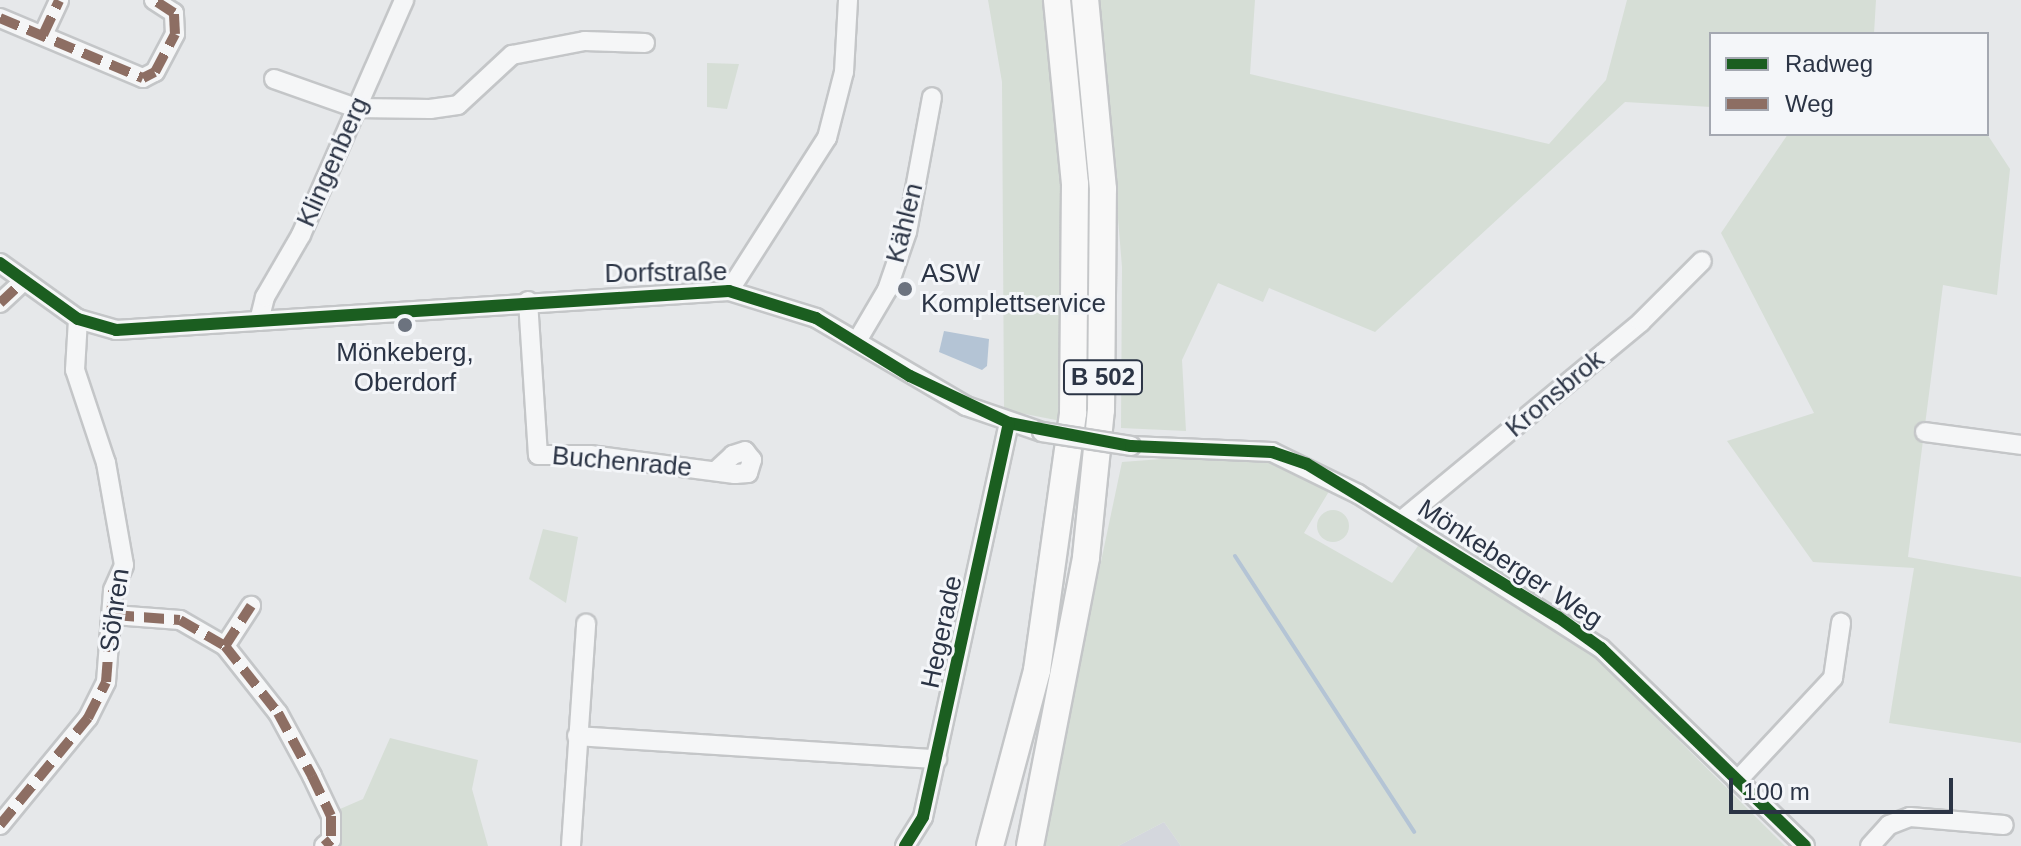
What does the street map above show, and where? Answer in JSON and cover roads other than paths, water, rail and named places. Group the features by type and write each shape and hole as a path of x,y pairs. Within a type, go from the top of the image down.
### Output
{"highway":[{"name":"B 502","path":"990,846 1037,670 1073,413 1075,184 1057,0"},
{"name":"B 502","path":"1018,846 1046,751 1086,557 1105,348 1103,189 1085,0"},
{"path":"1030,846 1046,751"}],"street":[{"path":"43,35 59,0"},
{"path":"0,18 143,78 155,72 175,34 174,13 154,0"},
{"name":"Klingenberg","path":"259,321 265,297 301,235 404,0"},
{"path":"729,291 827,138 844,72 848,0"},
{"path":"274,79 356,108 458,105 512,55 585,41 645,43"},
{"name":"Kählen","path":"857,341 887,290 907,232 932,97"},
{"name":"Kronsbrok","path":"1402,520 1641,322 1702,261"},
{"name":"Dorfstraße","path":"0,263 78,319 152,331 528,301 729,291 790,307 857,341 924,384 1009,423 1042,432 1131,446 1272,452 1358,494"},
{"path":"0,303 24,281"},
{"name":"Buchenrade","path":"528,301 538,455 716,471"},
{"name":"Söhren","path":"0,825 88,718 106,682 114,615 113,590 124,565 106,463 75,370 78,319"},
{"name":"Hegerade","path":"905,846 923,817 1009,423"},
{"path":"1925,432 2021,445"},
{"name":"Mönkeberger Weg","path":"1358,494 1601,648 1805,846"},
{"path":"225,646 251,606"},
{"path":"114,615 180,620 225,646 278,713 312,776 331,816 331,840 324,846"},
{"path":"1737,781 1833,678 1841,623"},
{"path":"571,846 586,624"},
{"path":"577,736 937,759"},
{"path":"1870,846 1889,825 1910,817 2004,825"}],"water":[{"path":"944,331 989,339 987,366 982,370 939,352"}],"waterway":[{"path":"1235,556 1414,832"}],"place":[{"name":"ASW Komplettservice","path":"905,289"},
{"name":"Mönkeberg, Oberdorf","path":"405,325"}]}
